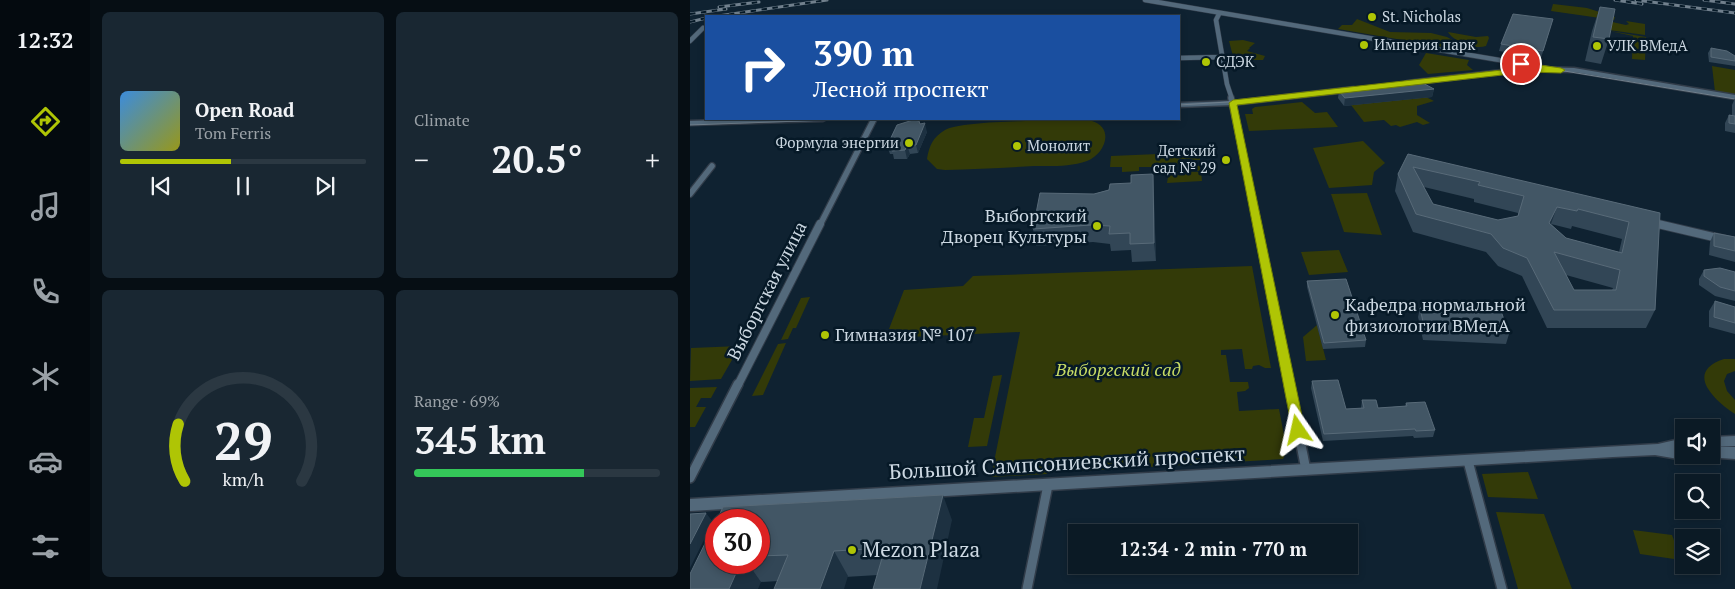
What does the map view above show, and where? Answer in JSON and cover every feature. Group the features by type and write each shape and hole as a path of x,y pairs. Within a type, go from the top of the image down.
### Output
{"main road":[{"path":"1396,84 1538,69 1574,70 1735,97"},
{"path":"1561,70 1573,75 1735,102"},
{"path":"1180,106 1233,103 1363,88"},
{"path":"690,123 790,120"},
{"path":"1720,443 1733,444"},
{"path":"1720,450 1733,444"},
{"name":"Большой Сампсониевский проспект","path":"690,505 1468,461 1655,449 1675,445"},
{"name":"Большой Сампсониевский проспект","path":"1655,449 1675,452"}],"street":[{"path":"1145,0 1219,14 1561,70"},
{"path":"1219,14 1216,20 1230,96 1233,103 1306,470"},
{"path":"690,41 703,28"},
{"path":"1180,58 1223,57"},
{"path":"1503,61 1510,67 1508,72"},
{"name":"Выборгская улица","path":"690,478 873,120"},
{"path":"690,194 712,166"},
{"path":"1643,220 1735,242"},
{"path":"1468,461 1502,589"},
{"path":"1027,589 1048,485"}],"green space":[{"path":"1553,4 1587,8 1615,17 1614,20 1551,11"},
{"path":"1357,19 1390,32 1431,33 1447,37 1465,47 1464,50 1461,50 1338,29 1342,25 1352,25"},
{"path":"1603,20 1626,25 1629,24 1626,21 1645,24 1645,35 1609,30"},
{"path":"1610,31 1646,37 1645,60 1632,59 1633,36"},
{"path":"1448,32 1476,37 1488,36 1489,38 1486,46 1476,47 1454,39"},
{"path":"1243,40 1255,43 1247,51 1265,56 1263,60 1234,60 1229,41"},
{"path":"1426,53 1469,60 1467,65 1473,70 1428,74 1419,65"},
{"path":"1712,66 1735,70 1735,95 1715,92"},
{"path":"1426,97 1434,101 1417,106 1417,115 1430,123 1423,125 1417,122 1400,127 1396,125 1391,126 1384,120 1364,122 1351,105"},
{"path":"1302,102 1315,113 1327,112 1338,127 1249,131 1245,114 1253,114 1252,109 1255,107"},
{"name":"Монолит","path":"1086,120 1099,124 1103,129 1105,141 1099,153 1081,163 1060,166 945,170 937,169 927,159 930,146 935,139 945,130 954,127 987,123"},
{"path":"1363,141 1385,163 1374,172 1372,185 1329,188 1313,148"},
{"path":"1198,148 1199,157 1197,158 1200,157 1200,160 1195,160 1195,165 1200,166 1200,171 1181,170 1182,163 1191,162 1192,159 1179,159 1176,169 1152,170 1152,167 1139,167 1139,171 1122,172 1122,167 1110,167 1111,156 1182,153"},
{"path":"1181,171 1201,172 1202,181 1167,183 1168,177 1165,172 1152,172"},
{"path":"1367,193 1382,235 1344,232 1331,194"},
{"path":"1339,250 1348,272 1309,275 1301,252"},
{"name":"Выборгский сад","path":"1252,266 1271,368 1259,365 1253,366 1252,369 1245,369 1242,349 1221,350 1221,355 1226,355 1230,382 1248,382 1249,388 1245,391 1237,392 1239,411 1279,409 1287,451 1283,459 1080,471 1080,462 1048,465 1047,474 991,477 1020,332 909,337 911,330 889,329 904,290 963,286 973,276"},
{"path":"810,297 796,328 793,328 788,339 781,340 801,298"},
{"path":"1317,325 1326,360 1306,361 1303,337"},
{"path":"786,343 763,395 752,396 778,344"},
{"path":"740,346 721,379 690,381 691,348"},
{"path":"1724,359 1735,359 1735,371 1727,374 1724,381 1727,391 1735,400 1735,414 1712,394 1704,378 1706,371 1712,365"},
{"path":"1002,375 987,446 968,447 974,418 984,418 993,376"},
{"path":"717,387 711,398 701,398 696,407 706,407 695,427 690,427 690,388"},
{"path":"1528,472 1538,499 1488,497 1482,474"},
{"path":"1496,512 1544,514 1572,589 1518,589"},
{"path":"1633,530 1672,535 1675,543 1675,559 1640,554"}],"building":[{"path":"1600,7 1615,9 1609,39 1593,37"},
{"path":"1513,14 1553,19 1543,51 1501,44"},
{"path":"1711,48 1727,51 1735,56 1735,61 1711,57"},
{"path":"1419,81 1434,89 1345,98 1339,91"},
{"path":"1729,115 1735,116 1735,124 1729,123"},
{"path":"913,120 919,121 920,124 925,123 916,145 907,145 905,150 892,151 894,146 887,146 897,125"},
{"path":"1408,154 1660,213 1655,310 1554,310 1527,258 1503,248 1491,234 1416,214 1398,174","holes":["1413,167 1480,182 1478,185 1524,196 1518,216 1498,220 1433,204","1557,207 1577,211 1578,209 1629,222 1622,253 1566,238 1549,223","1554,252 1620,270 1616,290 1574,290"]},
{"path":"1153,174 1154,243 1130,244 1130,233 1109,234 1110,226 1091,225 1033,229 1040,193 1094,194 1109,190 1110,184 1131,183 1131,175"},
{"path":"1714,233 1735,237 1735,251 1714,246"},
{"path":"1720,268 1735,272 1735,291 1720,287 1704,276 1704,270"},
{"name":"Кафедра нормальной физиологии ВМедА","path":"1346,279 1366,340 1324,343 1307,281"},
{"path":"1715,301 1735,307 1735,323 1714,317"},
{"path":"1420,308 1501,311 1509,334 1425,331"},
{"path":"1338,380 1346,409 1364,408 1362,400 1376,400 1378,408 1407,406 1406,403 1425,402 1435,430 1416,431 1415,429 1324,434 1312,381"},
{"path":"943,495 920,589 873,589 885,548 834,551 820,589 774,589 788,555 770,556 770,509 722,509 723,507"},
{"path":"705,513 690,544 690,514"},
{"path":"705,543 705,574 736,574 729,589 690,589 690,574"}],"tram line":[{"path":"1180,105 1244,101 1546,68 1735,99"},
{"path":"690,125 828,120"}],"railway":[{"path":"725,15 827,0"},
{"path":"1615,0 1642,4"},
{"path":"1636,0 1735,13"},
{"path":"1704,0 1735,4"},
{"path":"719,7 759,2"},
{"path":"690,14 726,9"},
{"path":"690,22 705,18"}],"place":[{"name":"St. Nicholas","path":"1372,17"},
{"name":"Империя парк","path":"1364,45"},
{"name":"УЛК ВМедА","path":"1597,46"},
{"name":"СДЭК","path":"1206,62"},
{"name":"Формула энергии","path":"909,143"},
{"name":"Монолит","path":"1017,146"},
{"name":"Детский сад № 29","path":"1226,160"},
{"name":"Выборгский Дворец Культуры","path":"1097,226"},
{"name":"Кафедра нормальной физиологии ВМедА","path":"1335,315"},
{"name":"Гимназия № 107","path":"825,335"},
{"name":"Mezon Plaza","path":"852,550"}],"route":[{"path":"1298,430 1233,103 1529,70 1561,70 1521,64"}]}
